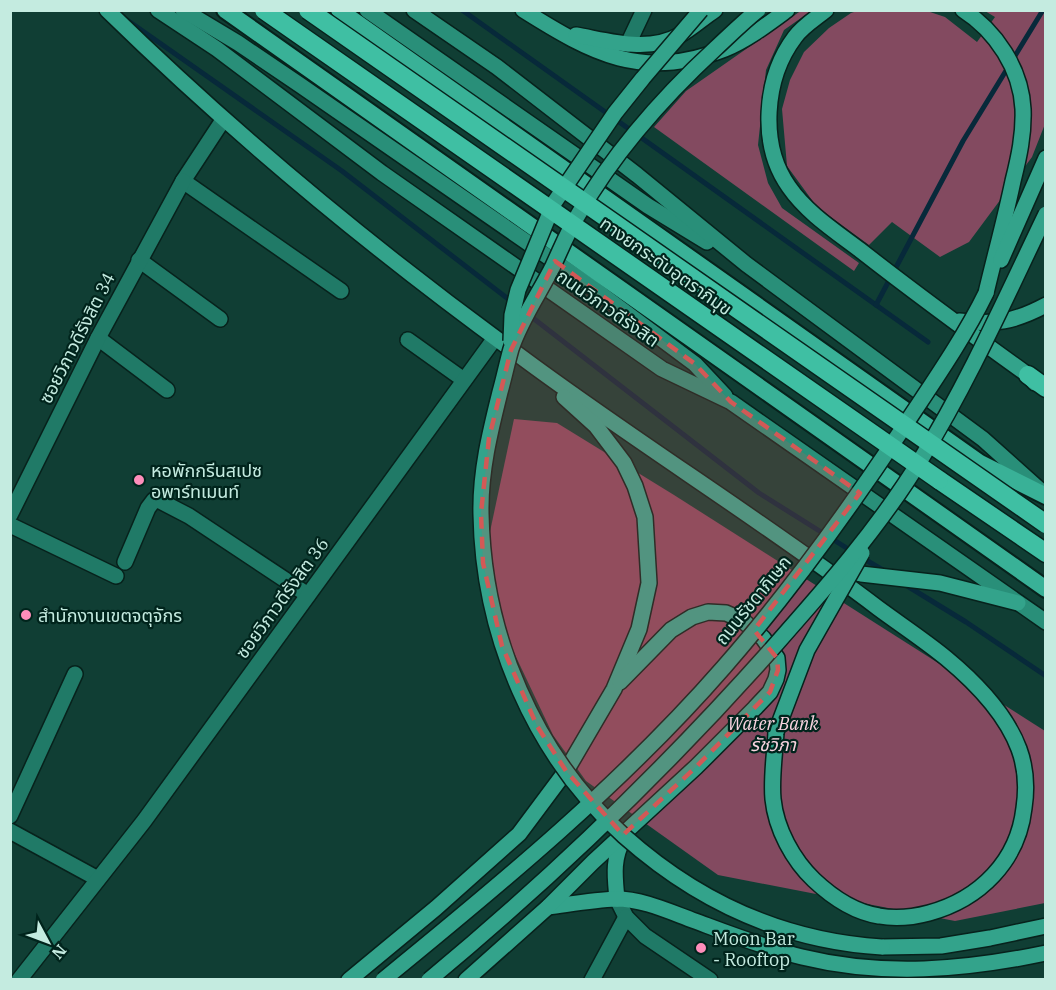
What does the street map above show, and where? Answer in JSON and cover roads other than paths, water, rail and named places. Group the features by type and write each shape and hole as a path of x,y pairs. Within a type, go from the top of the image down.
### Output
{"highway":[{"name":"ถนนวิภาวดีรังสิต","path":"225,10 1046,589"},
{"name":"ทางยกระดับอุตราภิมุข","path":"264,10 643,276 1046,554"},
{"name":"ทางยกระดับอุตราภิมุข","path":"308,10 1046,524"},
{"path":"339,10 980,463 1046,495"},
{"path":"1028,375 1046,388"}],"main road":[{"path":"106,10 223,120 359,235 516,353 818,562 946,659 980,690 1013,735 1020,752 1025,773 1023,821 1018,839 1003,864 987,884 966,899 943,909 920,915 881,917 861,911 834,898 802,869 792,854 781,830 773,801 776,732 807,650 881,519 921,459 979,357 1046,214"},
{"name":"ถนนวิภาวดีรังสิต","path":"158,10 217,49 382,173 662,369 731,402 1046,622"},
{"path":"183,10 238,43 417,165 665,340 695,364 731,402"},
{"path":"367,10 648,206 746,264"},
{"path":"414,10 496,67 746,264 983,439 1046,495"},
{"path":"523,10 594,50 625,61 664,64 686,61 726,48 787,10"},
{"path":"349,980 490,862 519,834 566,771 614,689 639,628 649,583 645,517 635,486 624,463 596,426 516,353 512,315 518,290 554,203 615,113 701,10"},
{"path":"561,33 643,45 679,35 715,10"},
{"path":"758,10 683,78 651,112 613,162 578,216 526,313 489,438 483,473 481,513 483,563 502,646 537,726 556,758 581,791 611,824 656,863 714,900 754,919 804,935 848,945 941,946 1046,926"},
{"path":"826,10 795,36 784,54 770,97 772,148 776,164 784,179 814,215 950,320 1028,375 1046,394"},
{"path":"963,10 984,27 1011,61 1023,108 1022,141 986,293"},
{"name":"ถนนรัชดาภิเษก","path":"382,980 484,895 606,788 723,668 771,610 855,501 976,315 1046,158"},
{"path":"950,320 984,324 1005,322 1027,315 1046,305"},
{"path":"429,980 519,902 623,806 739,685 799,618 881,519"},
{"path":"818,562 838,569 876,576 940,583 1018,603"},
{"path":"466,980 548,907 701,763 770,692 778,670 777,658 764,638 742,620 726,613 708,612 692,617 671,630 614,689"},
{"path":"617,899 614,868 616,855 630,828"},
{"path":"548,907 617,899 650,905 741,939 802,957 855,967 899,970 942,969 1046,953"}],"street":[{"path":"628,44 644,10"},
{"name":"ซอยวิภาวดีรังสิต 34","path":"10,515 139,260 183,181 223,120"},
{"path":"183,181 341,291"},
{"path":"139,260 220,319"},
{"path":"98,338 167,390"},
{"name":"ซอยวิภาวดีรังสิต 36","path":"19,980 151,812 495,338"},
{"path":"408,340 464,380"},
{"path":"125,562 148,508 154,500 160,501 189,516 308,595"},
{"path":"10,525 116,576"},
{"path":"10,816 75,674"},
{"path":"10,831 98,879"},
{"path":"617,899 626,917 645,936 710,980"},
{"path":"592,980 626,917"}],"waterway":[{"path":"462,10 928,342"},
{"path":"876,305 963,141 1043,10"},
{"path":"127,20 342,171 512,302"},
{"path":"529,315 759,493 853,552"},
{"path":"861,557 886,572"},
{"path":"904,584 966,622 1046,676"}],"place":[{"name":"หอพักกรีนสเปซ อพาร์ทเมนท์","path":"139,480"},
{"name":"สำนักงานเขตจตุจักร","path":"26,615"},
{"name":"Moon Bar - Rooftop","path":"701,948"}],"park label":[{"name":"Water Bank รัชวิภา","path":"773,733"}]}
